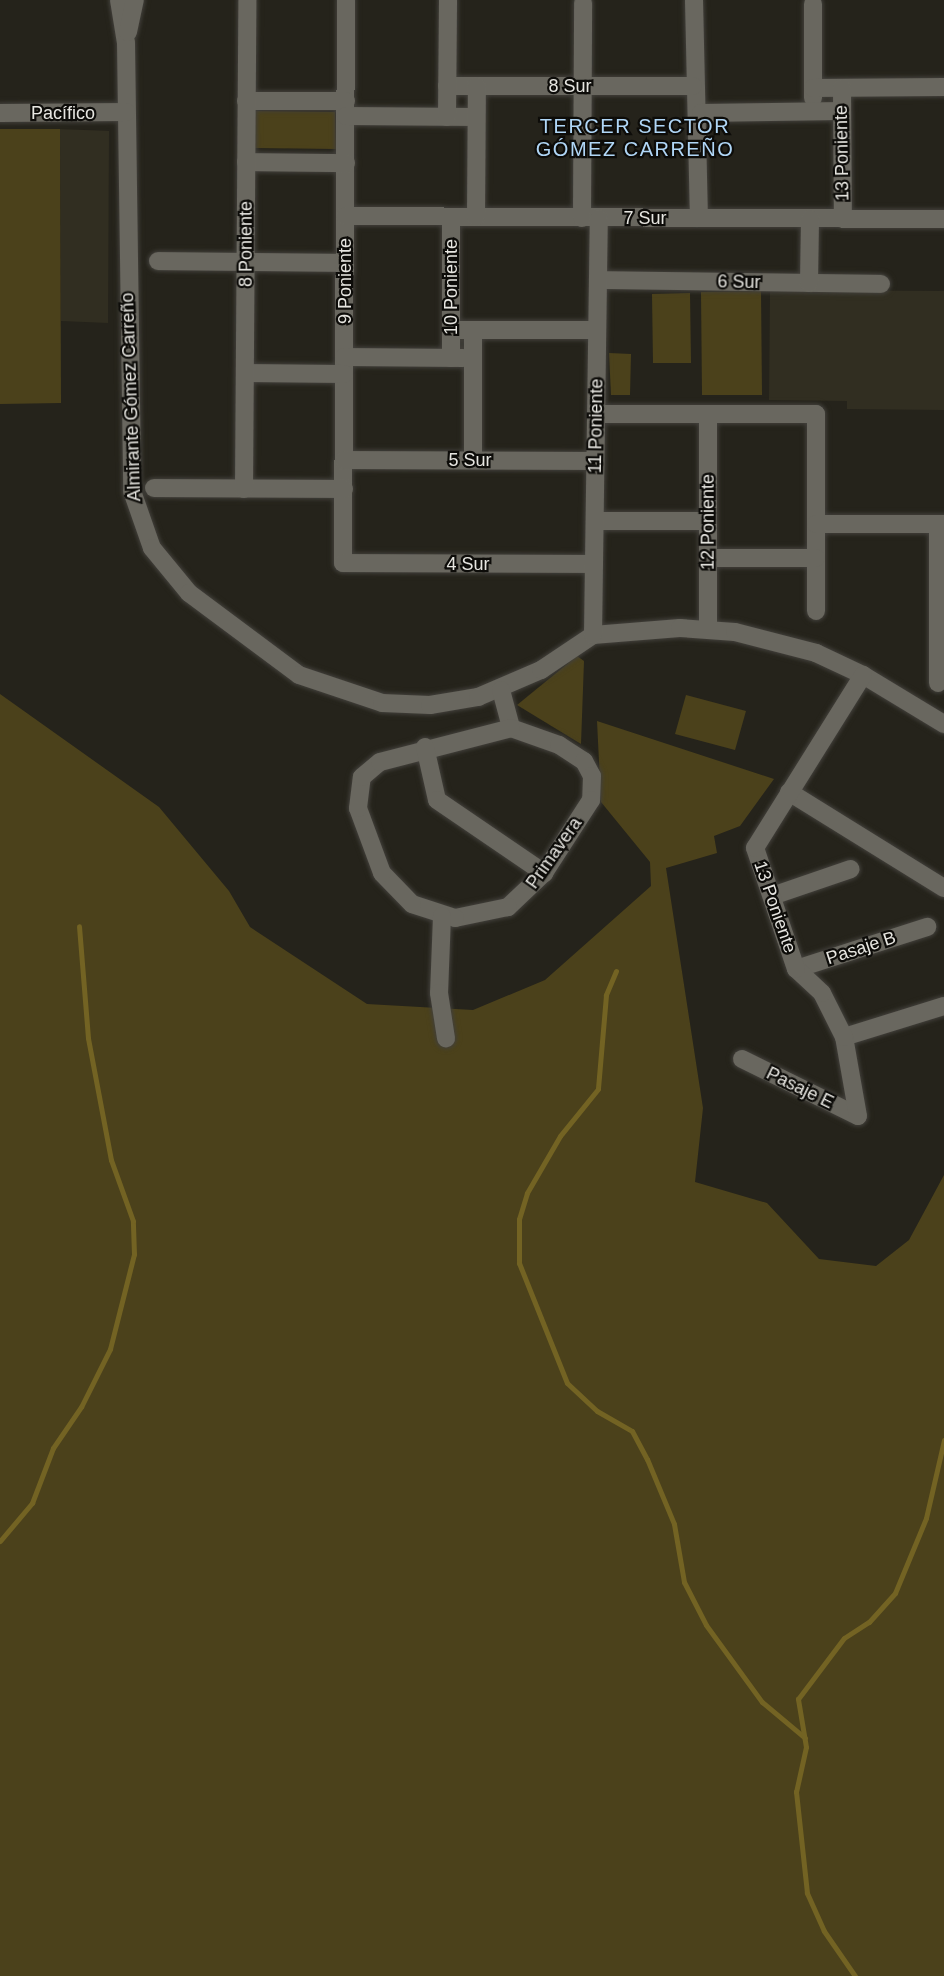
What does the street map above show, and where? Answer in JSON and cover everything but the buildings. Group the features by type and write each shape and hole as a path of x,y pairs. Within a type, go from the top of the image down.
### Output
{"street":[{"name":"Almirante Gómez Carreño","path":"119,0 126,43 132,491 152,548 189,592 314,682 359,698 406,705 454,702 501,690 593,635 708,629 786,644 863,675 944,724"},
{"name":"Almirante Gómez Carreño","path":"126,43 135,0"},
{"name":"8 Poniente","path":"244,489 247,0"},
{"name":"9 Poniente","path":"343,563 346,0"},
{"path":"447,117 448,0"},
{"path":"694,0 693,86 701,113 699,218"},
{"name":"11 Poniente","path":"584,3 583,86 590,218 598,280 593,635"},
{"name":"13 Poniente","path":"813,4 814,112"},
{"name":"8 Sur","path":"447,86 693,86"},
{"name":"10 Poniente","path":"476,217 477,86"},
{"path":"813,88 944,87"},
{"name":"13 Poniente","path":"842,88 843,219"},
{"path":"246,101 447,117 477,117"},
{"path":"701,113 842,111"},
{"name":"Pacífico","path":"0,113 126,112"},
{"path":"246,162 346,163"},
{"name":"7 Sur","path":"345,216 944,219"},
{"name":"10 Poniente","path":"450,358 451,217"},
{"path":"809,283 810,219"},
{"path":"158,261 345,262"},
{"name":"6 Sur","path":"598,280 881,284"},
{"path":"451,330 597,330"},
{"name":"10 Poniente","path":"473,330 473,460"},
{"path":"245,374 473,358"},
{"path":"596,414 816,414 816,611"},
{"name":"12 Poniente","path":"708,414 708,629"},
{"name":"5 Sur","path":"344,460 595,461"},
{"path":"154,488 344,489"},
{"path":"595,521 708,521"},
{"path":"816,524 941,524 938,683"},
{"path":"708,558 816,558"},
{"name":"4 Sur","path":"343,563 594,564"},
{"name":"13 Poniente","path":"858,1116 844,1037 822,993 796,969 755,848 863,675"},
{"path":"501,690 510,728"},
{"name":"Primavera","path":"510,728 559,745 584,761 592,776 591,800 544,873 519,900 495,912 442,916 412,904 382,873 357,800 358,784 373,765 425,747 510,728"},
{"path":"425,747 437,800 544,873"},
{"path":"789,792 944,888"},
{"path":"772,896 851,869"},
{"path":"442,916 439,993 446,1038"},
{"name":"Pasaje B","path":"796,969 927,927"},
{"path":"844,1037 944,1006"},
{"name":"Pasaje E","path":"742,1059 858,1116"}],"shaded area":[{"path":"250,111 335,112 336,149 251,148"},
{"path":"0,129 60,129 61,403 0,404"},
{"path":"60,129 109,131 108,323 61,321"},
{"path":"770,290 944,291 944,410 847,409 847,401 769,400"},
{"path":"761,291 762,395 702,395 701,292"},
{"path":"690,293 691,363 653,363 652,294"},
{"path":"609,353 631,354 630,395 611,395"},
{"path":"577,656 584,661 581,744 517,705"},
{"path":"0,694 159,807 229,891 250,927 367,1004 473,1010 545,980 651,886 650,862 601,802 597,721 774,779 740,826 714,836 717,853 666,868 703,1108 695,1182 767,1203 819,1259 876,1266 909,1240 944,1175 944,1976 0,1976"},
{"path":"686,695 746,711 735,750 675,734"}],"waterway":[{"path":"0,1541 32,1503 53,1448 81,1407 110,1349 134,1254 133,1221 111,1160 88,1038 79,926"},
{"path":"616,971 606,995 598,1089 560,1136 527,1193 519,1219 519,1263 567,1383 597,1411 632,1431 647,1459 674,1524 684,1582 706,1625 762,1702 805,1738"},
{"path":"855,1976 824,1931 807,1893 796,1792 806,1747 798,1699 844,1638 869,1622 895,1593 926,1518 944,1440"}],"district":[{"name":"TERCER SECTOR GÓMEZ CARREÑO","path":"635,138"}]}
